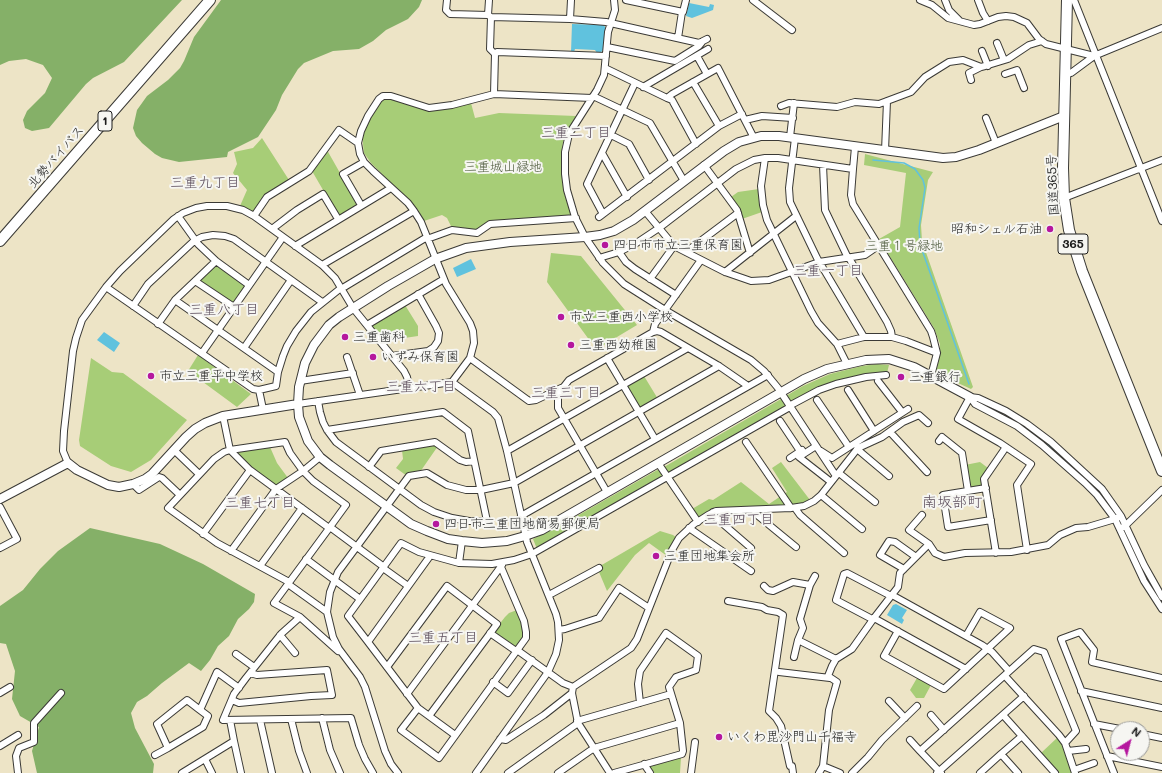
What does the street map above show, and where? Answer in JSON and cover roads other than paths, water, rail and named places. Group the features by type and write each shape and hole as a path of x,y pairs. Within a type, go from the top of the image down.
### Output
{"highway":[{"name":"北勢バイパス","path":"0,241 210,0"},
{"name":"国道365号","path":"1067,0 1063,168 1064,198 1069,230 1082,271 1162,471"}],"street":[{"path":"447,0 446,10 450,14 570,19 611,23 699,43 705,40 699,46 675,61 607,47"},
{"path":"489,0 490,48 495,54 494,94"},
{"path":"570,19 571,0"},
{"path":"614,0 615,10 608,32 605,68 602,81 569,134 565,152 566,182 576,218 585,237 599,258 620,281 665,310 751,360 768,375 816,446 838,474 875,502"},
{"path":"626,0 682,12"},
{"path":"678,38 682,12 686,0"},
{"path":"753,0 792,30"},
{"path":"920,0 932,5 948,18 977,25 1003,16 1019,18 1027,23 1046,44 1095,56"},
{"path":"945,0 947,7 960,21"},
{"path":"978,0 988,21"},
{"path":"1074,0 1095,56 1162,220"},
{"path":"1065,74 1071,73 1095,56 1162,28"},
{"path":"971,80 969,73 981,67 988,66 1014,56 1033,43 1042,41"},
{"path":"997,43 1004,60"},
{"path":"643,87 708,49"},
{"path":"982,51 988,66"},
{"path":"495,54 497,52 606,56"},
{"path":"697,56 707,74"},
{"path":"781,106 789,103 837,106 855,102 879,104 911,92 926,77 949,62 963,60 981,67"},
{"path":"605,68 672,100 696,144"},
{"path":"667,98 718,68 754,138"},
{"path":"1005,74 1018,70 1024,88"},
{"path":"693,82 719,126"},
{"path":"635,83 587,184 601,215 719,126 743,117 762,116 792,118"},
{"path":"452,382 470,358 474,339 472,327 444,279 421,222 414,210 364,162 360,154 358,143 361,130 379,99 383,96 391,96 430,108 452,105 494,94 592,97 650,123 684,181"},
{"path":"885,151 887,101"},
{"path":"794,103 792,118 790,202 819,262 864,337"},
{"path":"1064,116 968,153 943,158 792,138 773,136 754,138 732,146 704,165 628,224 614,232 585,237 479,245 458,250 435,259 353,308 329,325 314,345 305,363 298,387 299,417 308,441 320,457 404,520 443,537 462,542 494,542 525,536 542,530 811,375 870,359 889,359 908,365 970,397 978,398 1006,411 1043,436 1092,479 1110,499 1126,525 1150,577 1162,597"},
{"path":"986,118 996,143"},
{"path":"254,216 267,197 309,171 339,130 358,143"},
{"path":"611,135 629,144 649,180"},
{"path":"855,147 852,200 878,246 931,331 936,344 936,353 931,376"},
{"path":"602,153 626,197"},
{"path":"599,258 619,252 635,244 659,228 740,166 754,160 765,158 792,160 853,169"},
{"path":"765,158 761,186 764,213 814,317 837,344 847,364"},
{"path":"1064,198 1162,160"},
{"path":"361,205 343,174 364,162"},
{"path":"704,165 738,213 750,253"},
{"path":"823,165 825,210 849,258 887,322 892,337"},
{"path":"295,246 391,188"},
{"path":"272,229 297,210 323,194 338,219"},
{"path":"409,387 406,375 353,308 332,274 322,265 254,216 242,210 216,206 196,208 178,216 143,248 106,287 82,320 74,344 63,444 65,458 68,463 77,470 108,485 119,486 133,484 148,477 195,429 210,420 223,416 298,404 452,382 495,414 500,422 525,536 556,614 559,640 556,654 548,672 477,771 484,773"},
{"path":"322,265 414,210"},
{"path":"645,211 674,246 742,279 756,281 769,280 819,262 865,255 878,246"},
{"path":"686,252 738,213"},
{"path":"178,216 194,241 216,261 250,285"},
{"path":"725,272 796,216"},
{"path":"106,287 253,390 259,390 276,386 278,372 287,346 306,317 322,302 341,288 427,238 447,231 456,230 477,233 490,224 576,218"},
{"path":"477,233 479,245"},
{"path":"133,306 148,284 194,241 198,238 208,236 225,236 234,239 322,302"},
{"path":"202,353 283,237"},
{"path":"650,280 674,246"},
{"path":"619,252 626,262 650,280 676,295"},
{"path":"653,332 655,324 701,260"},
{"path":"158,324 175,300 216,261"},
{"path":"367,326 444,279"},
{"path":"244,348 291,280"},
{"path":"195,281 234,308"},
{"path":"392,356 428,351 434,347 438,341 439,333 418,294"},
{"path":"175,300 278,372"},
{"path":"607,492 564,419 557,404 558,394 561,388 569,380 653,332 661,332 720,366 748,386"},
{"path":"837,344 864,337 892,337 936,353"},
{"path":"507,451 688,348"},
{"path":"347,358 360,395"},
{"path":"470,358 529,401 536,400 561,388"},
{"path":"607,358 655,439"},
{"path":"398,773 391,764 385,751 365,687 360,677 332,637 327,612 328,598 334,580 409,476 427,472 439,481 455,488 466,490 481,490 514,483 720,366"},
{"path":"300,381 353,373"},
{"path":"521,516 768,375"},
{"path":"455,735 418,708 348,616 401,543 411,549 430,556 459,563 502,565 532,554 819,390 836,384 866,377 886,375"},
{"path":"816,446 832,458 905,410 878,381"},
{"path":"259,390 263,410"},
{"path":"848,390 874,431"},
{"path":"970,397 958,419 1006,447 1030,464 1017,485 1027,550"},
{"path":"970,397 975,404 1017,426 1042,444 1089,487 1105,506 1120,528 1144,580 1162,609"},
{"path":"817,400 849,447"},
{"path":"318,402 327,430 339,445 421,505 440,514 463,520 487,521 468,430 443,412 327,430"},
{"path":"500,739 506,740 544,715 572,690 629,650 637,639 672,550 679,538 689,528 713,512 793,508 808,504 821,495 857,450 890,432 903,422 918,415 928,423"},
{"path":"223,416 230,450 250,470 357,547 408,586"},
{"path":"780,421 800,451"},
{"path":"890,432 927,472"},
{"path":"939,441 942,437 962,453 968,491"},
{"path":"327,612 289,583 203,534 168,508 214,458 230,450 285,442 290,453 303,471 313,481 346,505 329,527 289,583 274,603 300,617 346,659"},
{"path":"369,467 380,451 435,442 460,460 466,462 474,461"},
{"path":"746,442 793,508 844,553"},
{"path":"790,458 800,451 816,446"},
{"path":"816,446 799,457 831,482"},
{"path":"996,553 984,479 1006,447"},
{"path":"174,450 199,474"},
{"path":"857,450 889,476"},
{"path":"231,551 276,489 303,471 320,457"},
{"path":"0,499 68,463"},
{"path":"658,463 698,522"},
{"path":"203,534 250,470"},
{"path":"133,484 139,490 158,477 162,478 180,495"},
{"path":"986,488 943,495 948,527 991,520"},
{"path":"1120,528 1126,525 1162,490"},
{"path":"821,495 862,529"},
{"path":"0,507 17,539 0,548"},
{"path":"260,566 302,508"},
{"path":"754,510 757,515 796,547"},
{"path":"713,512 715,517 750,548"},
{"path":"922,515 909,530 929,544 935,553 944,557 965,552 996,553 1027,550 1048,545 1060,535 1076,528 1088,527 1115,520 1121,516"},
{"path":"689,528 751,571"},
{"path":"904,569 880,555 889,541 895,542 916,557"},
{"path":"459,563 462,542"},
{"path":"830,678 828,676 836,659 852,649 898,587 900,573 929,544"},
{"path":"368,642 430,556"},
{"path":"306,559 360,599"},
{"path":"408,694 502,565"},
{"path":"418,708 401,730 438,758 526,637 526,626 502,565"},
{"path":"549,595 599,568"},
{"path":"966,669 898,631 836,600 844,574 848,573 891,595 988,649 1024,696 1065,743 1074,772 1094,763"},
{"path":"794,657 798,640 803,628 800,619 810,585 815,576"},
{"path":"1144,580 1150,577"},
{"path":"764,586 768,590 773,591 793,582 810,585"},
{"path":"387,667 447,586 497,624 429,716"},
{"path":"559,630 599,618 618,588 649,608"},
{"path":"728,601 762,607 767,610 778,612 782,615 769,711 781,726 793,773"},
{"path":"898,631 884,656 944,689 1010,628 980,612 966,636"},
{"path":"300,617 280,635 238,688 223,720 351,718 359,745 365,759 374,773"},
{"path":"1114,773 1061,639 1080,632 1094,650 1092,662 1162,678"},
{"path":"490,633 532,660 572,690 577,722 610,773"},
{"path":"614,773 682,754 680,723 668,687 676,677 696,670 698,656 666,633 640,671 638,684 640,703"},
{"path":"280,635 295,653"},
{"path":"798,640 836,659"},
{"path":"920,751 1034,649 1044,652 1076,731 1065,743"},
{"path":"236,654 254,667"},
{"path":"493,682 508,693 532,660"},
{"path":"232,700 238,703 332,695 327,670 257,675 250,673"},
{"path":"200,710 217,672 238,688"},
{"path":"779,672 830,678 837,682 829,710 823,766 819,773"},
{"path":"0,693 10,687"},
{"path":"1081,691 1162,708"},
{"path":"18,773 16,756 18,748 34,742 34,723 61,693"},
{"path":"508,773 577,722 671,694"},
{"path":"910,740 939,772 1024,696"},
{"path":"155,755 168,748 203,727 208,716 187,700 157,724 168,748"},
{"path":"888,701 905,718"},
{"path":"852,773 868,758 882,740 916,706"},
{"path":"930,715 944,730"},
{"path":"1003,715 1055,773"},
{"path":"322,718 330,750 340,773"},
{"path":"291,719 299,751 307,773"},
{"path":"230,720 241,773"},
{"path":"260,720 272,773"},
{"path":"558,773 594,748 680,723"},
{"path":"1094,724 1110,727"},
{"path":"0,746 18,735"},
{"path":"980,773 1022,736"},
{"path":"1150,736 1162,738"},
{"path":"182,773 234,741"},
{"path":"691,773 695,742"},
{"path":"1068,751 1086,749"},
{"path":"1001,754 1018,773"},
{"path":"1107,756 1162,767"},
{"path":"205,759 212,773"},
{"path":"644,764 650,773"},
{"path":"823,766 840,773"}],"water":[{"path":"689,3 709,7 710,4 714,5 713,10 692,18 686,16"},
{"path":"572,24 604,25 606,29 603,50 600,53 597,53 595,50 575,49 574,52 571,52"},
{"path":"471,259 476,269 457,277 453,268"},
{"path":"104,332 120,343 114,352 97,340"},
{"path":"896,604 907,610 902,618 904,620 902,624 887,615 893,605"}],"waterway":[{"path":"873,160 904,163 915,169 923,180 925,188 919,228 920,244 969,384"},
{"path":"978,401 1001,414"},
{"path":"1018,423 1027,428 1047,444 1095,488 1117,516"},
{"path":"1123,528 1126,536"},
{"path":"1141,568 1158,596"}],"place":[{"name":"昭和シェル石油","path":"1050,229"},
{"name":"四日市市立三重保育園","path":"605,245"},
{"name":"市立三重西小学校","path":"561,317"},
{"name":"三重歯科","path":"345,337"},
{"name":"三重西幼稚園","path":"571,345"},
{"name":"いずみ保育園","path":"373,357"},
{"name":"市立三重平中学校","path":"151,376"},
{"name":"三重銀行","path":"901,377"},
{"name":"四日市三重団地簡易郵便局","path":"436,524"},
{"name":"三重団地集会所","path":"656,556"},
{"name":"いくわ毘沙門山千福寺","path":"719,737"}],"district":[{"name":"三重二丁目","path":"576,133"},
{"name":"三重九丁目","path":"205,183"},
{"name":"三重一丁目","path":"828,271"},
{"name":"三重八丁目","path":"224,310"},
{"name":"三重六丁目","path":"421,387"},
{"name":"三重三丁目","path":"566,393"},
{"name":"南坂部町","path":"952,502"},
{"name":"三重七丁目","path":"260,503"},
{"name":"三重四丁目","path":"739,520"},
{"name":"三重五丁目","path":"443,638"}],"park label":[{"name":"三重城山緑地","path":"503,167"},
{"name":"三重１号緑地","path":"904,246"}]}
